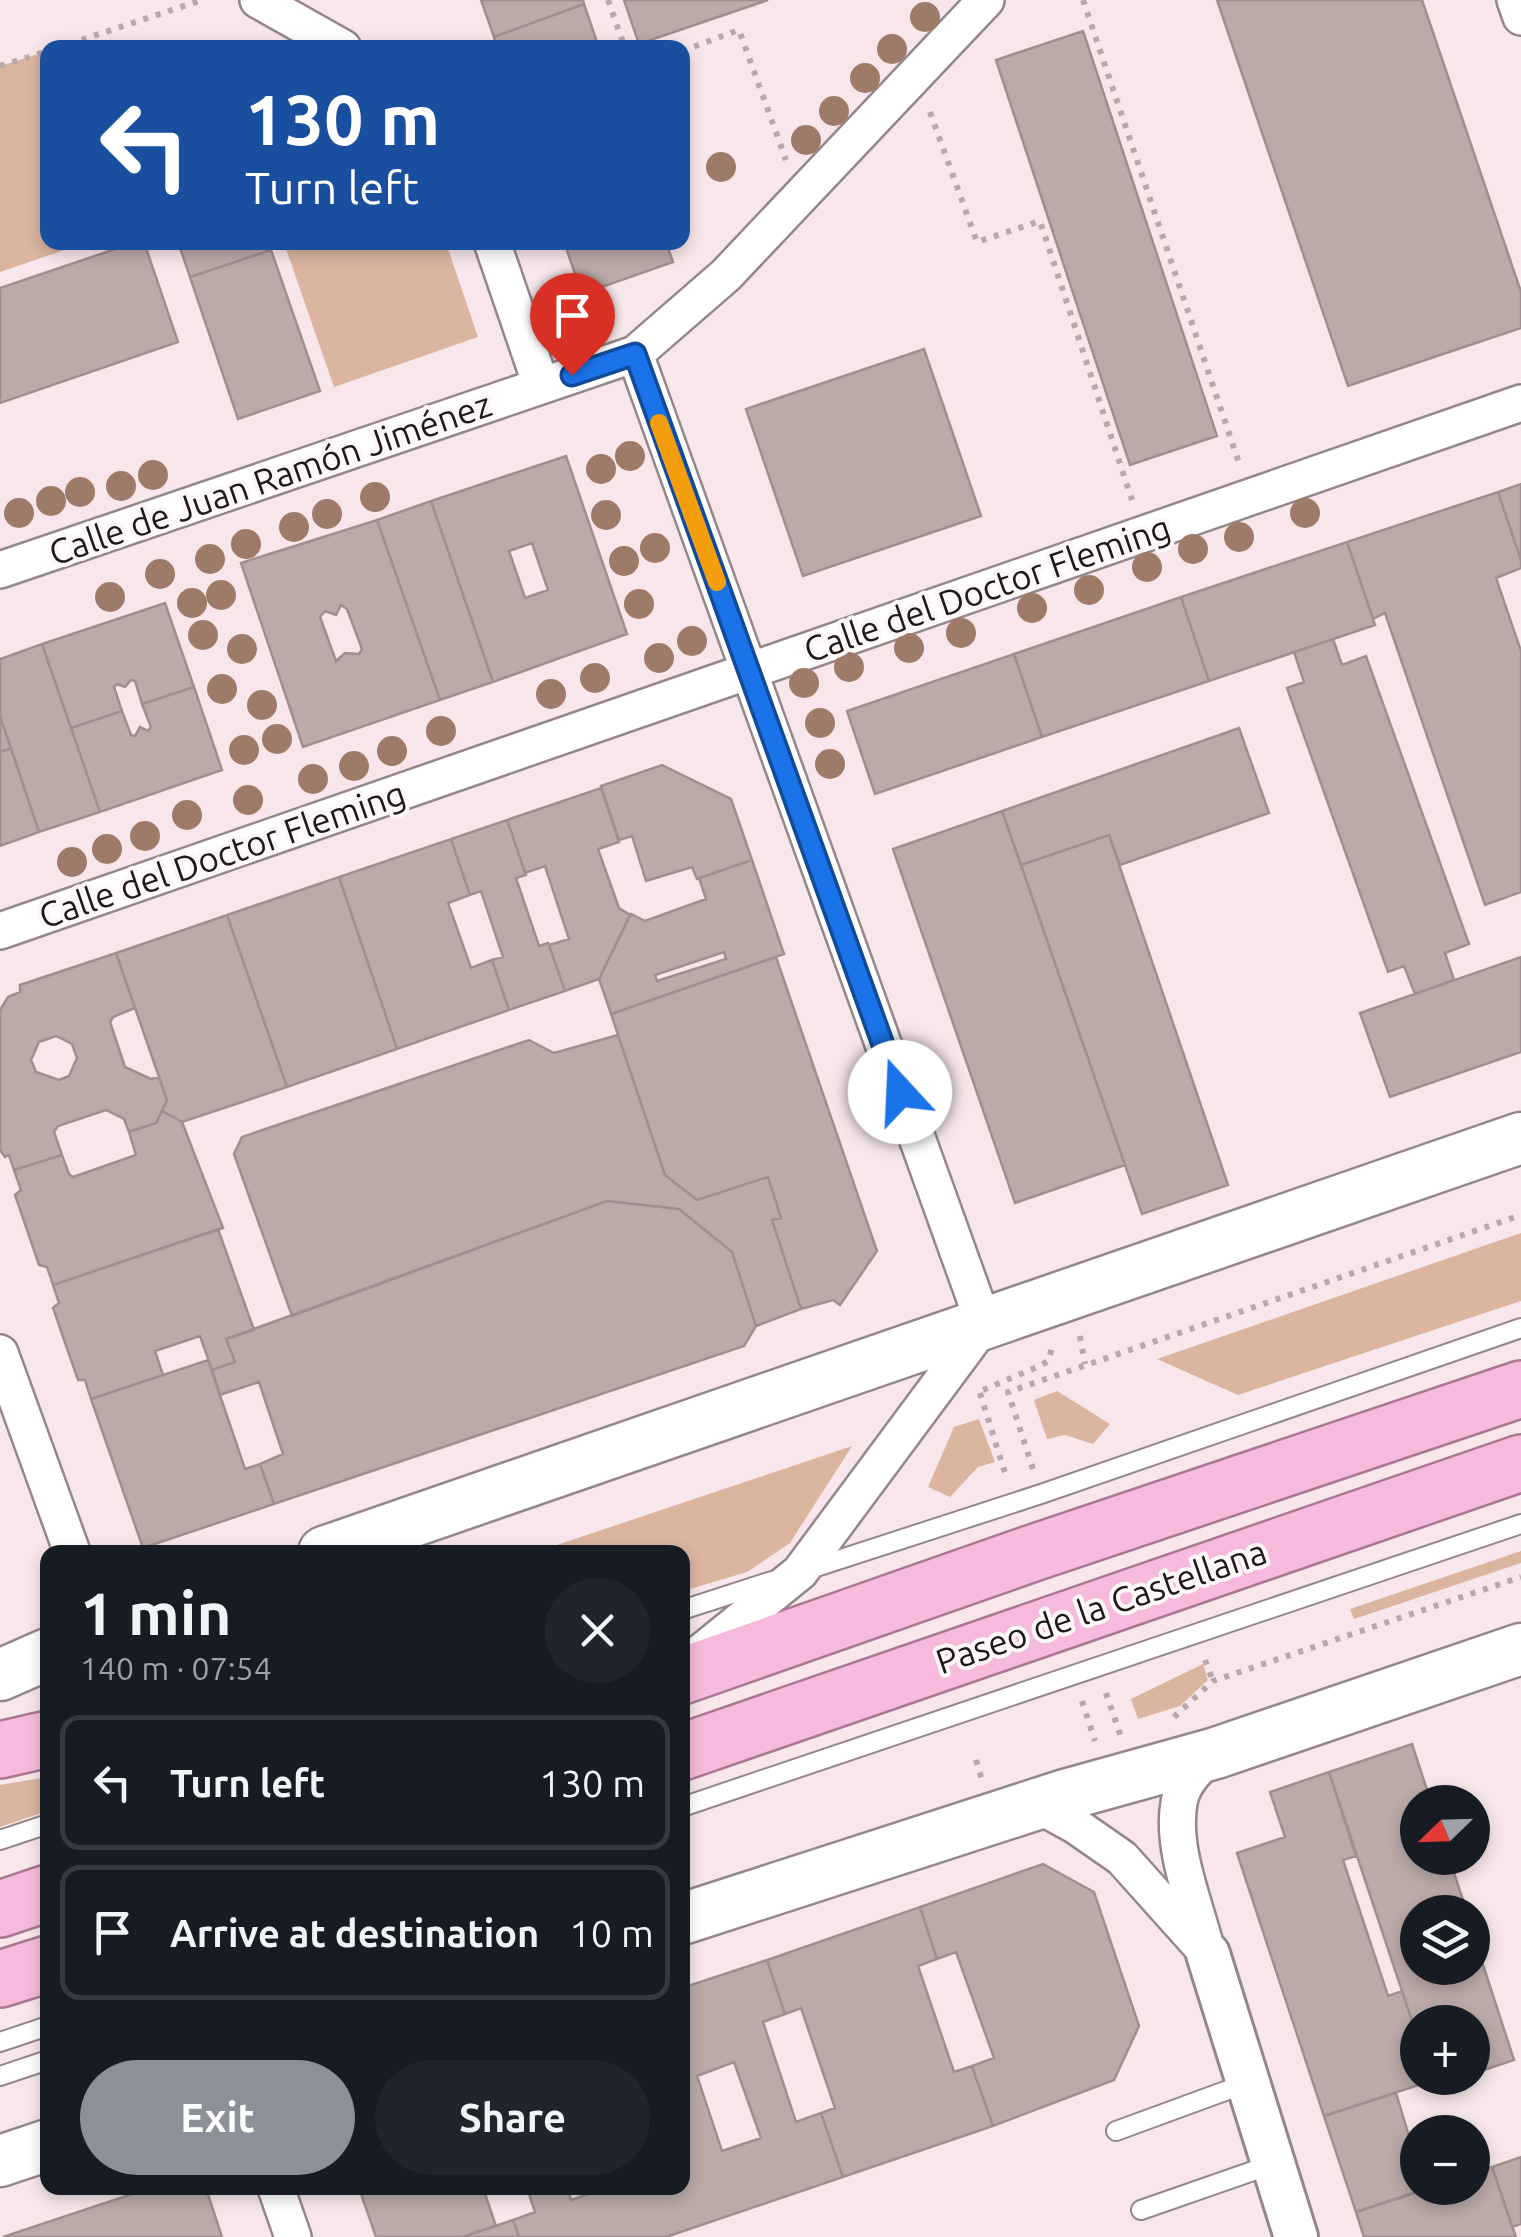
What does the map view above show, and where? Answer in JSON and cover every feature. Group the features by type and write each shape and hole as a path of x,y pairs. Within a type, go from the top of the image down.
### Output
{"highway":[{"name":"Paseo de la Castellana","path":"690,1673 1521,1389"},
{"name":"Paseo de la Castellana","path":"690,1749 1521,1463"},
{"path":"0,1750 40,1741"},
{"path":"0,1909 40,1896"},
{"path":"0,1980 40,1967"}],"main road":[{"path":"344,1545 1521,1138"},
{"path":"690,1916 1036,1804 1216,1752 1521,1649"},
{"path":"0,1675 40,1658"},
{"path":"0,2161 40,2148"}],"street":[{"path":"258,0 329,40"},
{"name":"Calle de Juan Ramón Jiménez","path":"0,570 635,354 726,275 986,0"},
{"path":"1516,0 1521,17"},
{"path":"495,250 542,386"},
{"path":"635,354 984,1324 800,1572 690,1661"},
{"name":"Calle del Doctor Fleming","path":"0,931 1521,403"},
{"path":"0,1353 69,1545"},
{"path":"1216,1752 1195,1770 1179,1800 1178,1832 1208,1954 1296,2237"},
{"path":"1036,1804 1122,1858 1208,1954"},
{"path":"278,2195 293,2237"}],"lane":[{"path":"690,1607 1042,1494 1521,1328"},
{"name":"Paseo de la Castellana","path":"690,1803 1521,1524"},
{"path":"0,1840 40,1827"},
{"path":"0,2042 40,2029"},
{"path":"0,2076 40,2063"},
{"path":"1116,2131 1248,2083"},
{"path":"1141,2210 1273,2164"}],"path":[{"path":"81,40 202,0"},
{"path":"608,0 622,40"},
{"path":"1084,0 1250,498"},
{"path":"690,48 739,30 791,173"},
{"path":"0,66 40,54"},
{"path":"936,128 977,242 1040,222 1144,534"},
{"path":"1037,1479 1008,1392 1521,1215"},
{"path":"1010,1489 980,1395 991,1384 1049,1360 1052,1337"},
{"path":"1171,1720 1213,1680 1521,1576"},
{"path":"1101,1680 1120,1738 1137,1732"},
{"path":"1080,1693 1100,1759"}],"shaded area":[{"path":"40,53 40,250 64,250 0,272 0,66"},
{"path":"286,250 448,250 478,337 334,387"},
{"path":"1521,1233 1521,1301 1238,1395 1157,1359"},
{"path":"1057,1391 1110,1424 1093,1444 1065,1435 1047,1439 1034,1400"},
{"path":"979,1419 995,1462 978,1467 950,1497 928,1487 954,1427"},
{"path":"852,1446 790,1543 747,1572 690,1589 690,1545 557,1545"},
{"path":"1521,1551 1521,1563 1354,1619 1350,1609"},
{"path":"1203,1664 1208,1680 1180,1706 1138,1719 1131,1699"},
{"path":"40,1778 40,1813 0,1827 0,1785"}],"building":[{"path":"481,0 583,0 584,4 494,37"},
{"path":"624,0 768,0 651,40 638,40"},
{"path":"1217,0 1422,0 1521,292 1521,328 1348,386"},
{"path":"584,4 596,40 495,40 494,37"},
{"path":"1083,31 1217,436 1130,465 996,60"},
{"path":"112,250 147,250 178,342 0,403 0,288"},
{"path":"181,250 271,250 190,277"},
{"path":"271,250 320,391 238,419 190,277"},
{"path":"567,250 669,250 673,262 582,294"},
{"path":"924,349 981,516 803,576 746,409"},
{"path":"566,456 627,634 493,682 431,501","holes":["532,543 548,590 525,598 509,551"]},
{"path":"1521,484 1521,560 1498,492"},
{"path":"1498,492 1521,560 1521,568 1496,578 1521,651 1521,892 1485,905 1385,613 1373,619 1347,542"},
{"path":"431,501 493,682 440,700 377,520"},
{"path":"377,520 440,700 303,747 241,563","holes":["341,605 347,609 362,649 359,654 345,653 336,661 320,617 325,611 336,615"]},
{"path":"1347,542 1375,625 1209,681 1181,597"},
{"path":"1181,597 1209,681 1042,737 1014,654"},
{"path":"165,603 194,687 142,704 135,681 125,687 117,684 114,687 122,711 71,728 42,644"},
{"path":"1333,639 1342,665 1366,656 1469,944 1445,953 1454,980 1415,994 1404,966 1388,972 1287,688 1304,682 1294,652"},
{"path":"42,644 100,812 39,832 0,716 0,659"},
{"path":"1014,654 1042,737 875,794 847,711"},
{"path":"194,687 222,770 100,812 71,728 122,711 131,735 135,736 140,727 148,731 151,727 142,704"},
{"path":"0,716 11,748 0,752"},
{"path":"1239,728 1269,813 1120,865 1109,835 1021,865 1002,811"},
{"path":"11,748 39,832 0,846 0,752"},
{"path":"662,765 731,799 752,860 697,879 692,867 646,881 632,836 619,840 601,786"},
{"path":"601,788 619,842 598,849 619,908 630,915 599,979 565,991 549,945 569,939 545,866 525,873 507,820"},
{"path":"1002,811 1125,1165 1015,1203 893,849"},
{"path":"507,820 526,875 516,878 539,946 548,943 565,991 509,1010 492,960 503,957 481,891 470,895 451,839"},
{"path":"1109,835 1228,1185 1142,1214 1021,865"},
{"path":"451,839 470,895 448,903 471,968 492,960 509,1010 397,1049 339,877"},
{"path":"752,860 784,954 611,1014 599,979 631,914 645,921 706,899 699,878","holes":["724,952 726,959 657,981 655,975"]},
{"path":"339,877 397,1049 287,1087 227,915"},
{"path":"227,915 287,1087 182,1122 162,1111 167,1100 116,953"},
{"path":"116,953 135,1008 110,1022 125,1067 151,1079 159,1077 167,1100 156,1123 129,1132 124,1119 106,1110 58,1126 54,1132 62,1155 14,1170 9,1155 5,1157 0,1150 0,1010 8,997 20,992 20,985","holes":["56,1036 72,1044 77,1058 69,1076 59,1080 36,1072 31,1060 39,1042"]},
{"path":"776,957 877,1251 840,1305 833,1300 801,1309 772,1220 781,1218 768,1177 697,1200 665,1175 611,1014"},
{"path":"1521,957 1521,1052 1390,1097 1360,1013"},
{"path":"618,1035 665,1175 697,1200 768,1177 781,1218 772,1220 801,1309 756,1326 732,1252 679,1209 607,1201 292,1316 234,1154 242,1137 529,1040 554,1053"},
{"path":"162,1111 182,1122 223,1228 53,1285 47,1267 39,1265 15,1195 21,1190 14,1170 62,1155 73,1177 136,1155 129,1132 156,1123"},
{"path":"607,1201 679,1209 732,1252 756,1326 744,1346 274,1504 260,1464 283,1454 259,1382 220,1395 212,1370 235,1362 226,1339"},
{"path":"218,1229 254,1330 226,1339 235,1362 212,1370 200,1336 155,1351 163,1375 91,1399 85,1380 78,1380 53,1308 59,1303 53,1285"},
{"path":"208,1360 245,1469 260,1464 274,1504 142,1545 91,1399"},
{"path":"1412,1744 1425,1785 1400,1785 1400,1875 1455,1875 1461,1895 1400,1895 1400,1985 1329,1772"},
{"path":"1329,1772 1356,1856 1343,1860 1388,1996 1402,1991 1407,2005 1400,2005 1400,2091 1324,2116 1237,1853 1285,1837 1270,1792"},
{"path":"1043,1864 1094,1892 1139,2026 1114,2080 993,2126 972,2066 994,2058 956,1952 937,1959 920,1907"},
{"path":"920,1907 937,1959 918,1966 954,2072 972,2066 993,2126 843,2177 821,2113 835,2108 801,2008 785,2014 767,1960"},
{"path":"767,1960 785,2014 763,2022 796,2122 821,2113 843,2177 666,2237 519,2237 513,2220 535,2212 529,2195 569,2195 571,2200 586,2195 690,2195 690,1985","holes":["734,2062 761,2138 722,2151 697,2076"]},
{"path":"1400,1985 1490,1985 1514,2060 1490,2068 1490,2005 1407,2005"},
{"path":"1396,2093 1403,2115 1400,2197 1356,2212 1324,2116"},
{"path":"1521,2157 1521,2224 1512,2227 1492,2167"},
{"path":"1490,2168 1516,2237 1364,2237 1356,2212 1400,2198 1400,2205 1490,2205"},
{"path":"129,2195 208,2195 222,2237 3,2237"},
{"path":"361,2195 485,2195 496,2226 462,2237 376,2237"},
{"path":"513,2220 519,2237 468,2237 468,2235"}],"slow traffic":[{"path":"659,423 717,582"}],"route":[{"path":"572,375 635,354 900,1092"}]}
